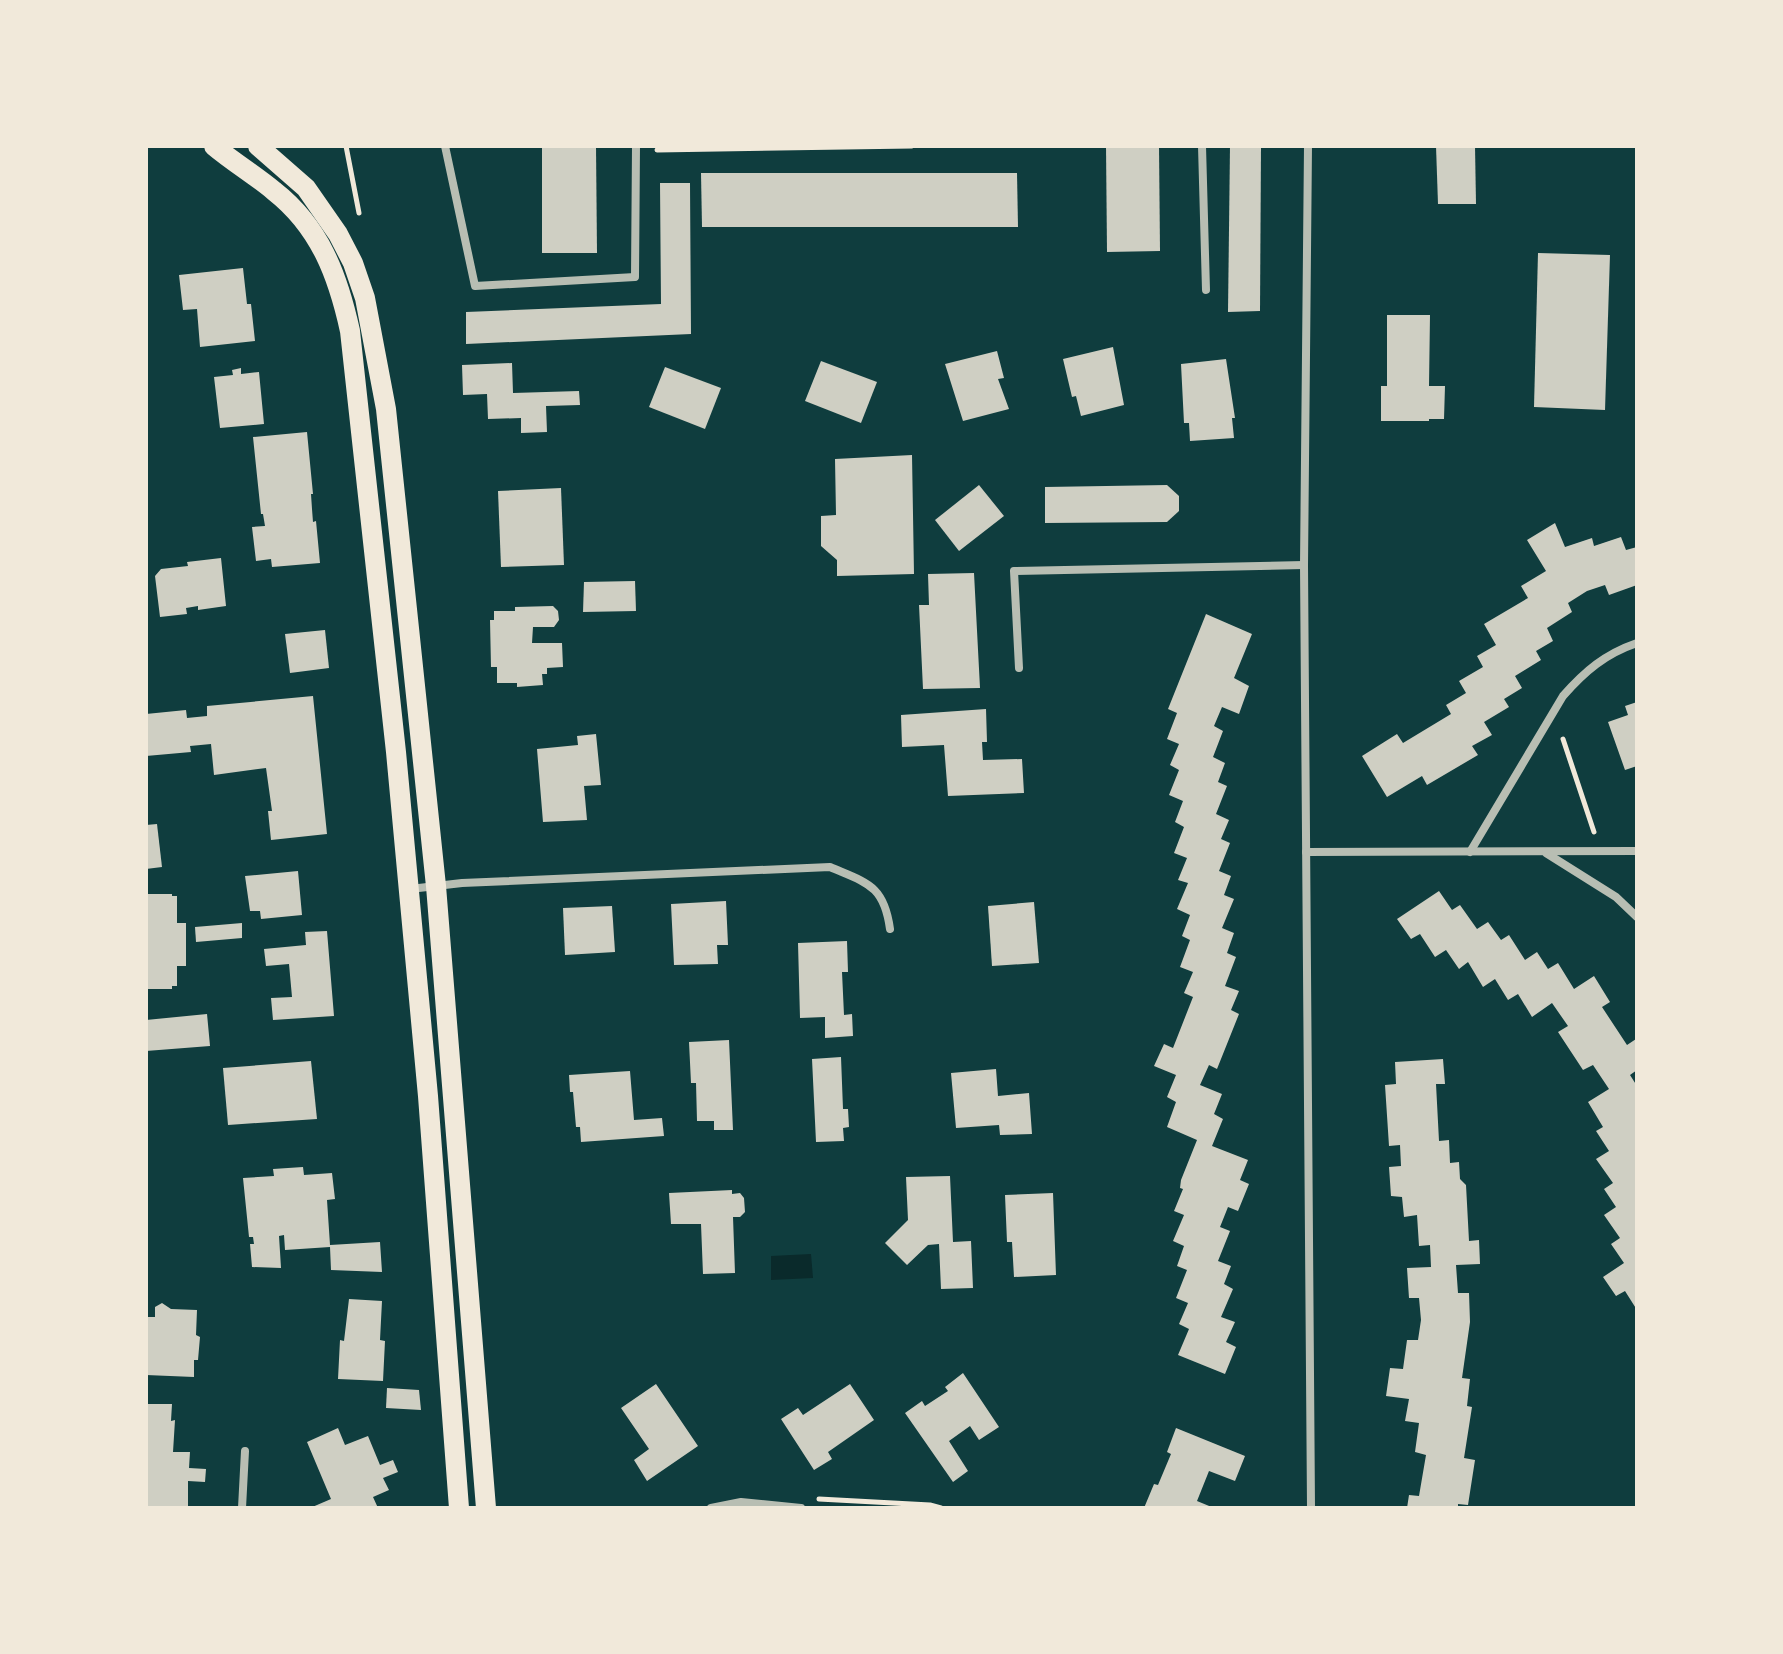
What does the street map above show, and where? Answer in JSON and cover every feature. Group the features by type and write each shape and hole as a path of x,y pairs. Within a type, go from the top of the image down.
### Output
{"main road":[{"path":"214,146 295,209 329,258 344,306 358,391 409,889 459,1508"},
{"path":"258,146 306,188 321,207 353,263 365,298 384,394 396,483 436,886 486,1508"}],"street":[{"path":"445,146 475,286 635,277 636,148"},
{"path":"1202,146 1206,290"},
{"path":"1308,146 1304,565 1311,1508"},
{"path":"1019,668 1014,571 1304,565"},
{"path":"1470,852 1554,712 1580,676 1599,661 1637,643"},
{"path":"1306,852 1637,851"},
{"path":"1545,852 1616,897 1637,917"},
{"path":"409,889 830,867 867,883 887,904 890,929"},
{"path":"242,1508 245,1451"},
{"path":"711,1508 741,1502 801,1508"}],"path":[{"path":"636,148 912,146"},
{"path":"1554,712 1600,852"}],"water":[{"path":"811,1254 813,1278 771,1280 771,1256"}],"building":[{"path":"542,146 596,146 597,253 542,253"},
{"path":"1106,146 1159,146 1160,251 1107,252"},
{"path":"1230,146 1261,146 1260,311 1228,312"},
{"path":"1436,146 1475,146 1476,204 1438,204"},
{"path":"701,173 1017,173 1018,227 702,227"},
{"path":"660,183 690,183 691,334 466,344 466,312 661,304"},
{"path":"1538,253 1610,255 1605,410 1534,407"},
{"path":"243,268 255,341 200,347 197,309 183,310 179,275"},
{"path":"1387,315 1430,315 1429,386 1445,386 1444,419 1381,421 1381,386 1387,386"},
{"path":"1113,347 1124,405 1081,416 1076,396 1072,397 1063,359"},
{"path":"997,351 1004,378 998,379 1009,409 963,421 945,364"},
{"path":"1226,359 1235,418 1232,418 1234,438 1190,441 1189,423 1184,423 1181,364"},
{"path":"821,361 877,382 861,423 805,401"},
{"path":"512,363 513,393 579,391 580,405 546,406 547,432 521,433 521,418 488,419 487,394 463,395 462,365"},
{"path":"665,367 721,388 705,429 649,407"},
{"path":"241,368 241,374 259,372 264,424 220,428 214,377 233,375 232,370"},
{"path":"307,432 313,522 316,521 320,563 272,567 271,559 256,561 252,527 265,526 253,437"},
{"path":"912,455 914,574 837,576 837,560 821,546 821,516 836,515 835,459"},
{"path":"979,485 1004,516 959,551 935,520"},
{"path":"1167,485 1179,496 1179,511 1167,522 1045,523 1045,487"},
{"path":"561,488 564,565 501,567 498,491"},
{"path":"1555,523 1565,547 1592,538 1594,546 1621,537 1626,550 1637,547 1637,585 1609,595 1605,585 1587,591 1568,603 1572,612 1547,628 1553,641 1536,651 1541,660 1515,676 1522,688 1504,699 1509,707 1484,722 1492,735 1472,746 1478,755 1427,785 1422,776 1387,797 1362,756 1397,734 1403,743 1451,714 1446,705 1466,693 1459,681 1483,667 1477,656 1496,645 1484,624 1528,598 1521,586 1546,571 1527,540"},
{"path":"221,558 226,606 198,610 198,606 186,608 187,614 160,617 155,576 161,569"},
{"path":"974,573 980,688 923,689 919,605 929,605 928,574"},
{"path":"635,581 636,611 583,612 584,582"},
{"path":"553,606 558,611 559,620 554,627 533,627 532,643 562,643 563,667 547,668 547,674 542,674 543,685 517,687 517,683 497,683 497,667 491,667 490,620 494,620 494,611"},
{"path":"1206,614 1252,634 1234,678 1249,686 1239,714 1222,707 1214,726 1223,731 1213,757 1225,763 1218,782 1227,786 1216,814 1229,820 1221,839 1230,843 1219,871 1231,876 1224,895 1234,899 1222,928 1234,933 1227,953 1236,957 1225,986 1239,991 1231,1010 1239,1014 1217,1069 1209,1065 1200,1085 1222,1094 1214,1114 1223,1119 1212,1146 1248,1160 1240,1180 1249,1184 1238,1211 1228,1207 1220,1227 1230,1231 1218,1261 1231,1266 1224,1284 1233,1289 1221,1317 1235,1322 1226,1342 1236,1347 1225,1374 1178,1355 1189,1329 1179,1324 1188,1303 1176,1298 1187,1270 1177,1266 1184,1246 1173,1241 1184,1215 1174,1211 1183,1189 1180,1188 1181,1180 1197,1140 1167,1127 1176,1102 1167,1097 1176,1075 1154,1066 1164,1044 1173,1048 1193,997 1184,993 1193,972 1180,967 1190,940 1182,936 1190,915 1177,909 1188,883 1178,880 1187,858 1174,853 1184,827 1175,822 1183,801 1169,795 1179,770 1170,765 1179,744 1167,739 1177,713 1168,709"},
{"path":"325,630 329,668 290,673 285,634"},
{"path":"313,696 327,834 271,840 268,811 272,811 266,768 214,775 211,744 190,746 191,752 146,756 146,714 186,710 187,718 207,716 207,706"},
{"path":"1637,702 1637,766 1625,770 1608,722 1628,715 1625,706"},
{"path":"986,709 987,742 982,742 983,760 1022,759 1024,793 948,796 944,745 902,747 901,715"},
{"path":"596,734 601,785 584,786 587,820 543,822 537,749 578,745 577,736"},
{"path":"157,824 162,867 146,869 146,825"},
{"path":"298,871 302,915 261,919 260,911 250,911 245,876"},
{"path":"1439,891 1452,910 1460,905 1477,929 1488,922 1501,940 1509,935 1525,960 1537,952 1548,969 1558,963 1574,989 1594,976 1610,1002 1602,1007 1627,1045 1637,1041 1637,1070 1630,1075 1637,1086 1637,1310 1625,1291 1616,1296 1603,1277 1624,1263 1611,1244 1620,1238 1604,1215 1616,1207 1604,1189 1613,1183 1596,1159 1609,1151 1596,1131 1603,1127 1588,1102 1609,1089 1593,1065 1583,1070 1558,1032 1568,1026 1552,1003 1532,1017 1518,994 1508,1000 1495,979 1483,987 1468,962 1459,969 1446,950 1435,957 1420,934 1411,939 1397,919"},
{"path":"146,894 177,896 177,923 186,923 186,966 177,966 177,986 172,986 172,989 146,989"},
{"path":"726,901 728,945 717,945 718,964 674,965 671,904"},
{"path":"1034,902 1039,963 992,966 988,906"},
{"path":"612,906 615,952 565,955 563,908"},
{"path":"242,923 242,938 196,942 195,927"},
{"path":"327,931 334,1016 273,1020 271,998 292,997 289,964 266,966 264,949 306,945 305,932"},
{"path":"847,941 848,972 842,972 844,1015 852,1014 853,1036 825,1038 825,1017 800,1018 798,943"},
{"path":"207,1014 210,1046 146,1051 146,1020"},
{"path":"729,1040 733,1130 714,1130 714,1121 697,1121 696,1083 691,1083 689,1042"},
{"path":"841,1057 843,1109 848,1109 849,1127 843,1128 844,1141 816,1142 812,1059"},
{"path":"1443,1059 1445,1084 1436,1084 1439,1141 1449,1140 1450,1163 1459,1162 1460,1179 1466,1185 1469,1241 1479,1240 1480,1264 1456,1265 1458,1293 1469,1293 1470,1322 1462,1378 1470,1379 1467,1406 1472,1407 1464,1458 1475,1460 1468,1505 1458,1504 1458,1508 1407,1508 1409,1495 1419,1496 1426,1455 1415,1452 1419,1423 1405,1421 1409,1399 1386,1396 1390,1368 1403,1369 1407,1340 1418,1340 1421,1320 1419,1298 1409,1298 1407,1268 1431,1267 1430,1245 1419,1246 1417,1215 1404,1217 1402,1197 1391,1196 1389,1167 1401,1166 1400,1145 1389,1146 1385,1085 1396,1084 1395,1062"},
{"path":"311,1061 317,1119 228,1125 223,1068"},
{"path":"996,1069 998,1096 1029,1093 1032,1134 1000,1135 999,1125 956,1128 951,1073"},
{"path":"630,1071 634,1120 662,1118 664,1136 581,1142 569,1075"},
{"path":"303,1167 304,1175 332,1173 335,1199 327,1200 330,1245 380,1242 382,1272 331,1270 330,1247 285,1250 284,1235 279,1236 281,1268 252,1267 250,1244 254,1244 253,1237 249,1237 243,1178 274,1176 273,1169"},
{"path":"950,1176 953,1242 971,1241 973,1288 941,1289 939,1244 928,1245 907,1265 885,1243 908,1220 906,1177"},
{"path":"732,1190 732,1194 740,1193 744,1198 745,1212 740,1217 733,1217 735,1273 703,1274 701,1224 671,1224 669,1193"},
{"path":"1053,1193 1056,1275 1014,1277 1012,1242 1007,1242 1005,1195"},
{"path":"349,1299 382,1301 380,1340 385,1341 383,1381 338,1379 340,1340 344,1341"},
{"path":"162,1303 171,1309 197,1310 196,1335 200,1337 198,1360 194,1360 194,1377 146,1375 146,1317 155,1317 155,1307"},
{"path":"963,1373 999,1427 979,1440 970,1426 949,1441 968,1471 953,1482 905,1413 922,1401 925,1406 948,1391 945,1387"},
{"path":"656,1384 698,1446 647,1481 634,1460 649,1449 621,1408"},
{"path":"850,1384 874,1420 828,1452 832,1459 814,1470 781,1419 798,1408 803,1415"},
{"path":"387,1388 419,1390 421,1410 386,1408"},
{"path":"146,1404 172,1404 171,1421 175,1420 173,1452 190,1452 189,1468 206,1469 205,1482 188,1481 188,1508 146,1508"},
{"path":"338,1428 345,1445 368,1436 380,1465 393,1460 398,1472 383,1478 389,1490 373,1497 378,1508 310,1508 331,1499 307,1442"},
{"path":"1176,1428 1245,1456 1235,1481 1209,1471 1197,1501 1214,1508 1144,1508 1171,1454 1167,1452"}]}
